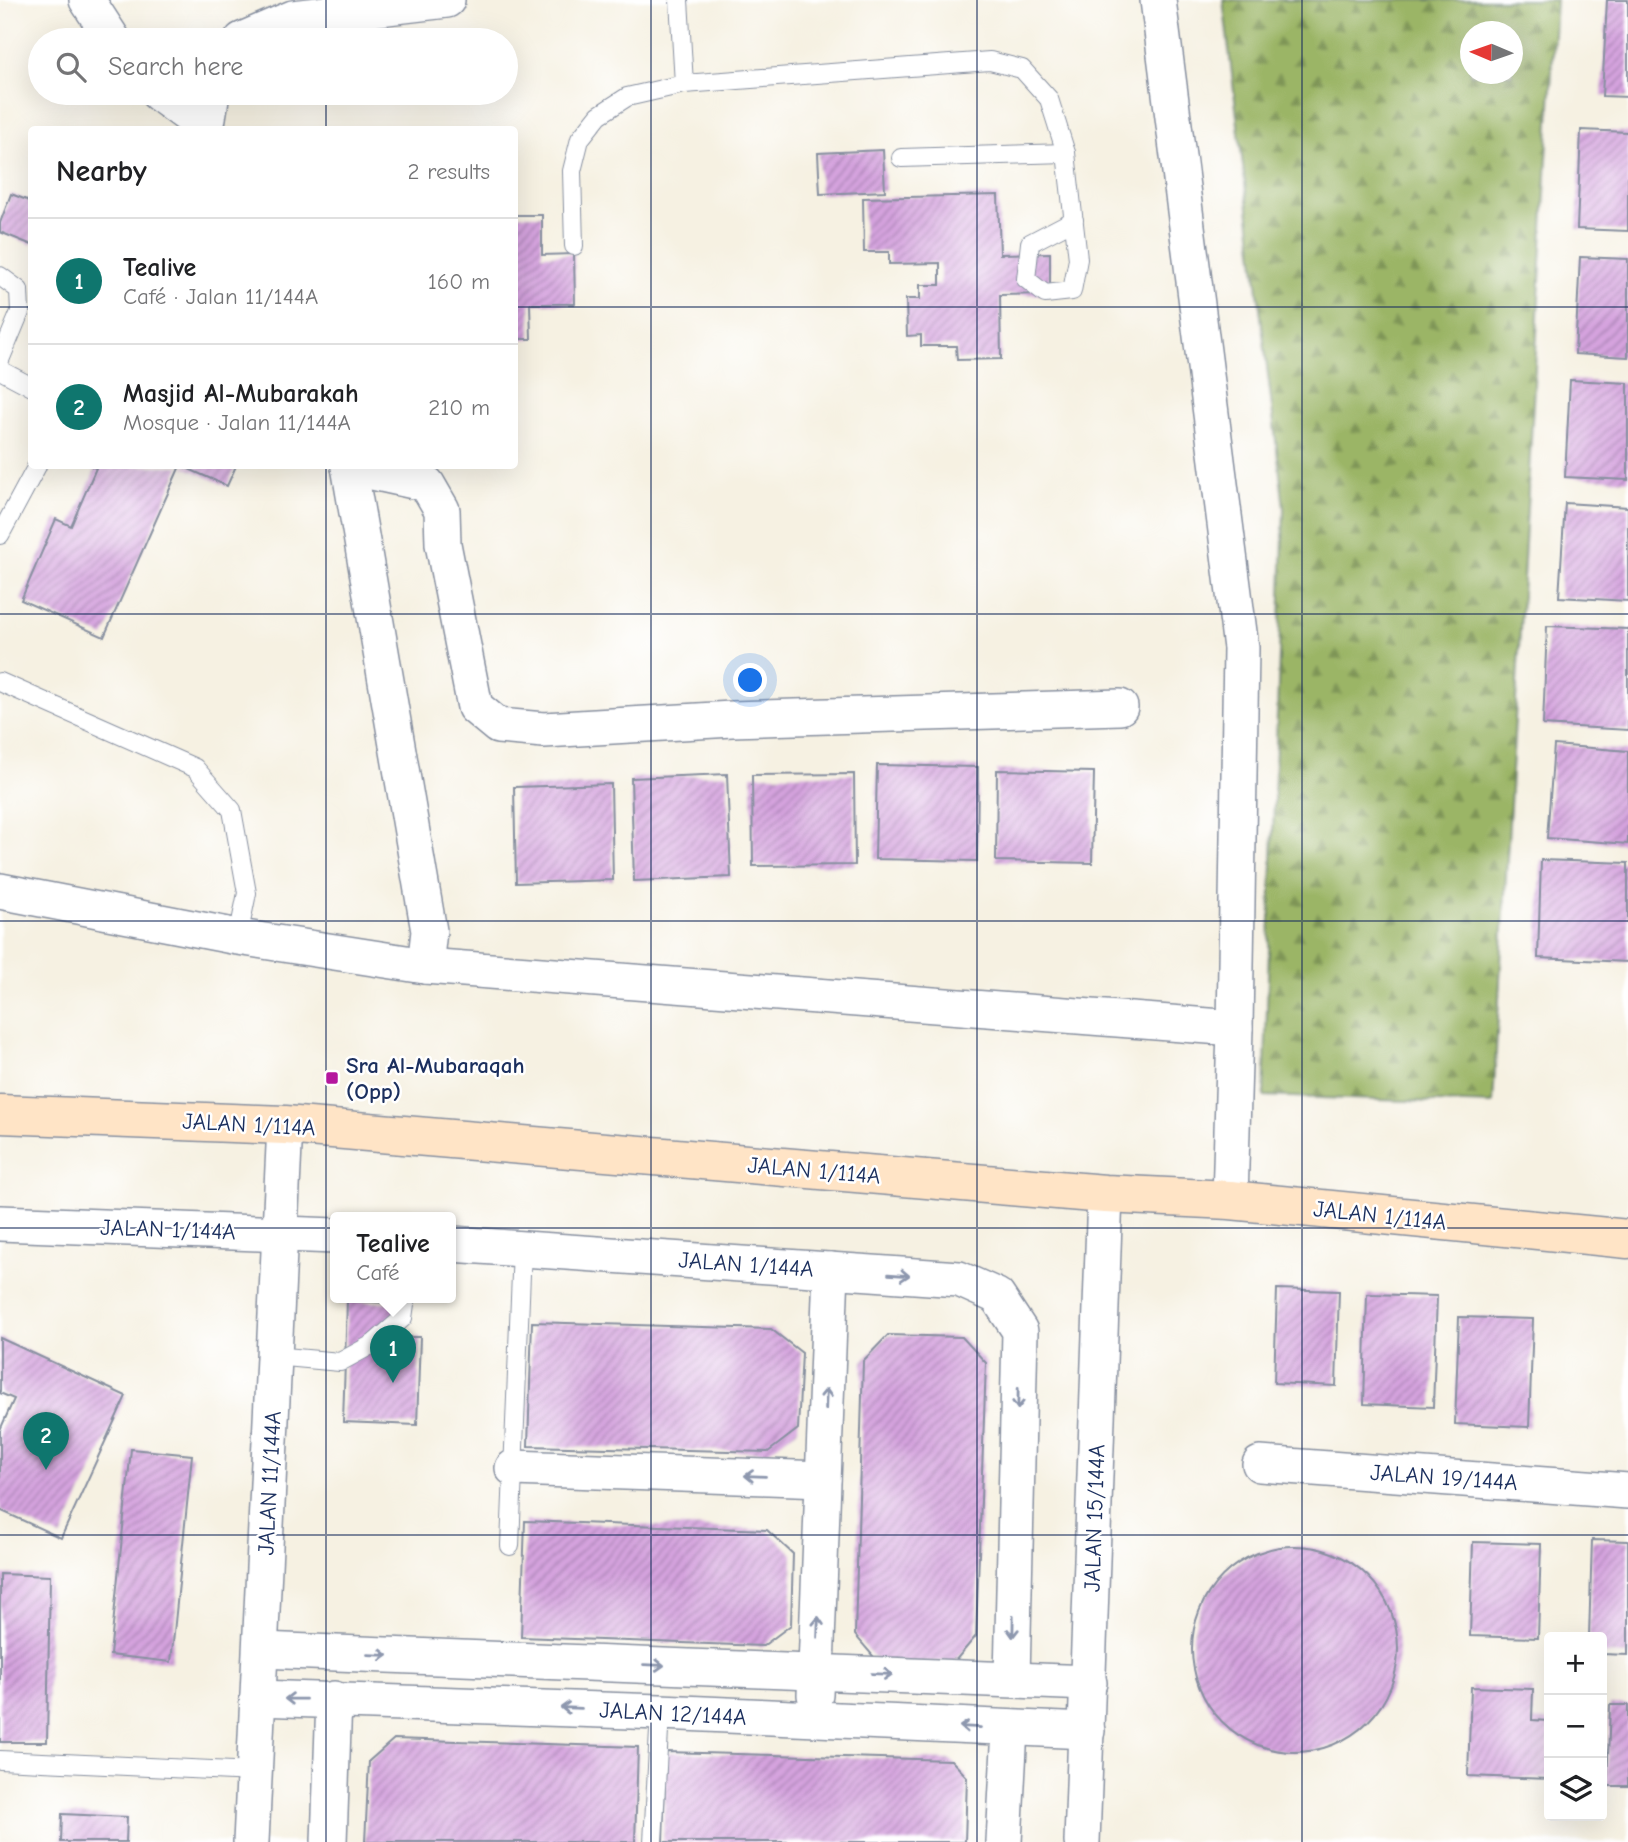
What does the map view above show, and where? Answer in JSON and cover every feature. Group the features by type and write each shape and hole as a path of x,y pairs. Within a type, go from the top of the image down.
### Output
{"street":[{"path":"87,0 105,28"},
{"path":"270,28 293,18 447,0"},
{"path":"1158,0 1241,648 1230,1200"},
{"path":"174,105 202,126"},
{"path":"206,126 210,105"},
{"path":"350,469 429,932 425,966"},
{"path":"362,469 426,484 442,510 443,544 475,706 498,726 544,730 733,719 1120,707"},
{"path":"0,891 238,937 425,966 1235,1028"},
{"name":"JALAN 1/114A","path":"0,1114 285,1125 1105,1195 1230,1200 1628,1239"},
{"name":"JALAN 11/144A","path":"251,1842 285,1125"},
{"name":"JALAN 15/144A","path":"1088,1842 1087,1731 1105,1195"},
{"name":"JALAN 1/144A","path":"0,1223 330,1236"},
{"name":"JALAN 1/144A","path":"456,1244 959,1279 997,1296 1020,1331 1012,1678"},
{"path":"814,1719 831,1270"},
{"name":"JALAN 19/144A","path":"1260,1464 1628,1491"},
{"path":"513,1468 823,1479"},
{"name":"JALAN 12/144A","path":"261,1650 1089,1683"},
{"name":"JALAN 12/144A","path":"258,1698 1087,1731"},
{"path":"329,1842 334,1699"},
{"path":"1004,1842 1010,1729"}],"lane":[{"path":"679,0 684,84"},
{"path":"574,246 572,171 580,139 599,116 626,97 684,84 990,61 1022,69 1049,99 1066,153 1074,220"},
{"path":"901,158 1066,153"},
{"path":"0,276 19,290 19,312 0,360"},
{"path":"0,370 28,385"},
{"path":"0,535 35,469"},
{"path":"0,682 195,768 233,810 247,893 238,937"},
{"path":"510,1546 522,1249"},
{"path":"274,1356 340,1362 373,1344 403,1318 405,1303"},
{"path":"653,1842 660,1712"},
{"path":"0,1760 254,1772"}],"green space":[{"path":"1223,0 1556,0 1493,1104 1264,1096 1284,508"}],"building":[{"path":"1607,0 1628,0 1628,97 1602,96"},
{"path":"1581,130 1628,132 1628,231 1577,229"},
{"path":"883,150 885,191 820,194 818,153"},
{"path":"11,194 28,200 28,243 0,232 0,223"},
{"path":"998,195 1000,254 1050,253 1050,294 1000,295 1001,359 957,360 956,346 921,346 921,335 907,336 906,299 920,299 920,285 940,285 940,263 889,264 889,252 864,252 863,198"},
{"path":"518,215 542,215 542,255 574,254 575,304 530,304 531,339 518,339"},
{"path":"1580,257 1628,259 1628,357 1575,354"},
{"path":"1570,380 1628,383 1628,480 1565,477"},
{"path":"96,469 179,469 104,637 21,600 56,519 71,526"},
{"path":"189,469 235,469 227,486"},
{"path":"1565,503 1628,507 1628,601 1559,597"},
{"path":"1547,626 1628,629 1628,730 1543,725"},
{"path":"1554,745 1628,751 1628,844 1547,838"},
{"path":"877,765 978,767 977,861 875,859"},
{"path":"997,770 1094,772 1092,863 996,861"},
{"path":"727,774 731,877 634,881 631,778"},
{"path":"854,774 855,865 753,866 752,775"},
{"path":"611,784 613,880 516,883 514,787"},
{"path":"1541,860 1628,863 1628,962 1538,958"},
{"path":"1277,1289 1339,1291 1336,1386 1274,1383"},
{"path":"1367,1294 1437,1296 1433,1407 1364,1404"},
{"path":"347,1303 396,1303 395,1337 420,1337 417,1425 343,1422"},
{"path":"1459,1317 1533,1319 1529,1427 1455,1424"},
{"path":"532,1322 771,1329 802,1353 798,1429 768,1452 528,1446"},
{"path":"888,1335 962,1337 986,1363 976,1636 955,1661 879,1663 855,1635 863,1361"},
{"path":"0,1338 126,1396 61,1538 0,1510 0,1430 14,1399 0,1393"},
{"path":"131,1449 192,1455 171,1662 110,1655"},
{"path":"525,1521 767,1530 793,1554 791,1625 763,1646 521,1637"},
{"path":"1592,1540 1628,1541 1628,1655 1607,1654 1607,1632 1589,1632"},
{"path":"1473,1542 1541,1544 1538,1638 1470,1636"},
{"path":"1295,1546 1334,1554 1368,1576 1390,1610 1398,1649 1390,1688 1368,1722 1334,1744 1295,1752 1256,1744 1222,1722 1200,1688 1192,1649 1200,1610 1222,1576 1256,1554"},
{"path":"0,1574 50,1576 47,1742 0,1742"},
{"path":"1471,1687 1533,1689 1532,1720 1544,1721 1544,1779 1468,1776"},
{"path":"1610,1705 1628,1705 1628,1786 1607,1786"},
{"path":"394,1739 638,1747 635,1842 365,1842 369,1761"},
{"path":"666,1752 951,1760 967,1777 965,1842 663,1842"},
{"path":"62,1814 127,1817 126,1842 61,1842"}],"place":[{"name":"Sra Al-Mubaraqah (Opp)","path":"332,1078"},
{"name":"Tealive","path":"393,1383"},
{"name":"Masjid Al-Mubarakah","path":"46,1470"}]}
